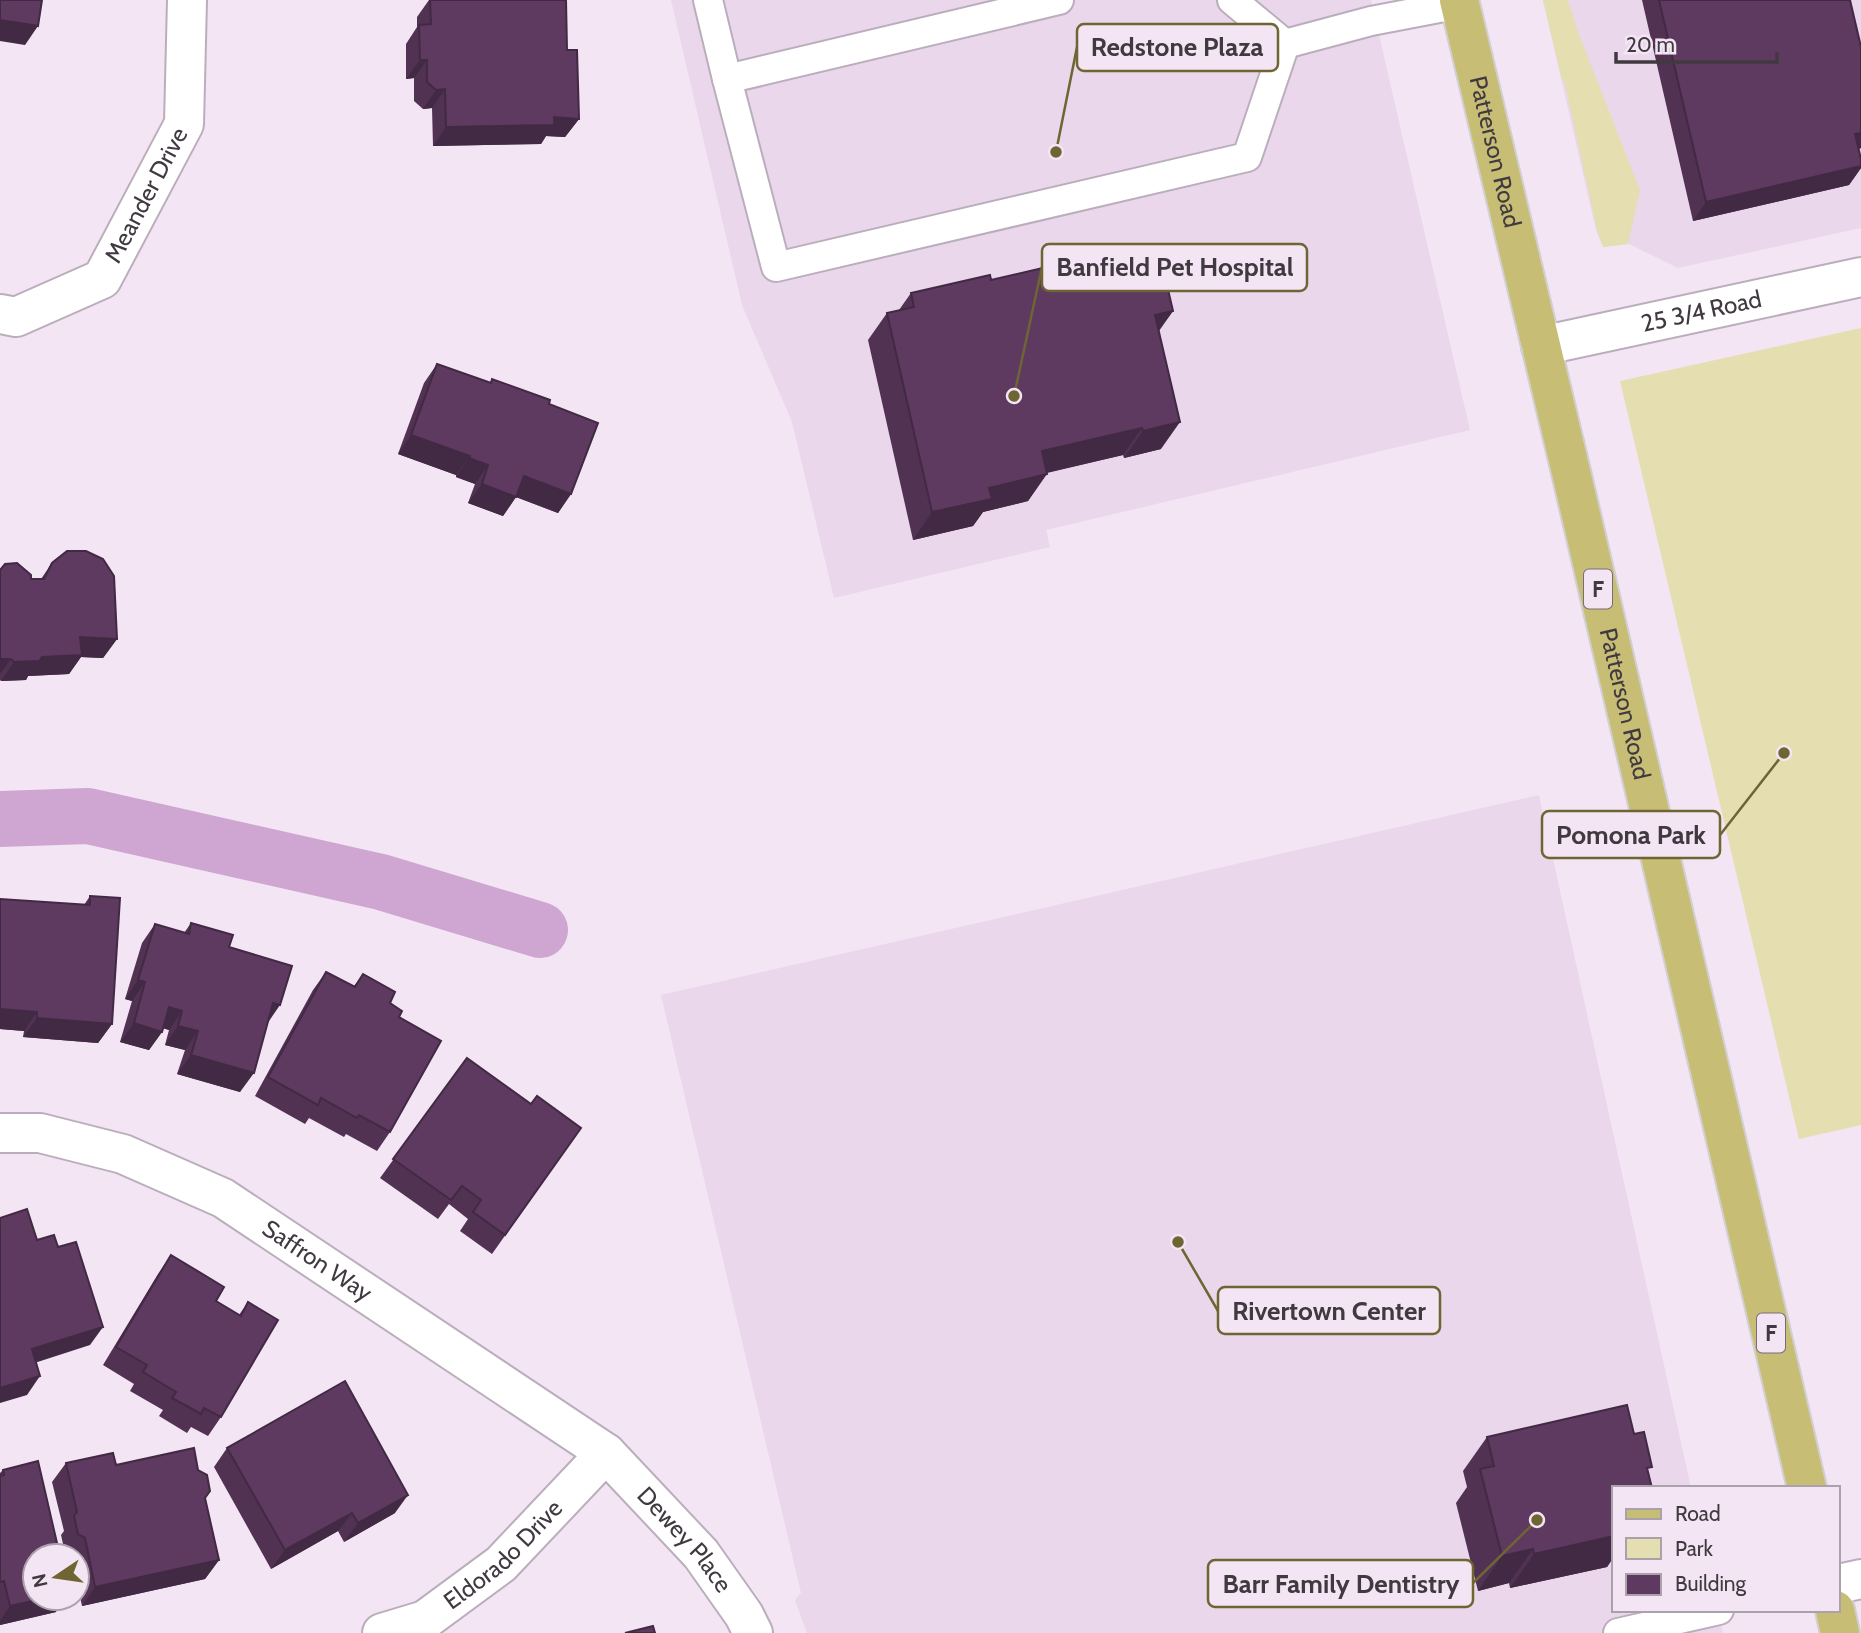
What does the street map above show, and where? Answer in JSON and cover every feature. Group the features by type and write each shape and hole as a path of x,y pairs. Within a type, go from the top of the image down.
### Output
{"main road":[{"name":"Patterson Road","path":"1459,2 1807,1486"},
{"path":"1835,1612 1840,1633"}],"street":[{"name":"Meander Drive","path":"0,314 16,317 102,279 184,124 187,0"},
{"name":"25 3/4 Road","path":"1541,346 1861,277"},
{"name":"Saffron Way","path":"0,1133 40,1133 123,1154 223,1198 606,1453"},
{"name":"Eldorado Drive","path":"382,1633 425,1620 501,1564 606,1453"},
{"name":"Dewey Place","path":"606,1453 701,1554 744,1615 752,1633"},
{"path":"1840,1584 1861,1579"}],"lane":[{"path":"708,0 776,267 1247,157 1285,44"},
{"path":"727,79 1059,0"},
{"path":"1232,0 1285,44"},
{"path":"1285,44 1371,21 1459,2"},
{"path":"1635,1631 1711,1612"}],"shaded area":[{"path":"671,0 1371,0 1470,430 1046,530 1050,547 834,598 792,422 742,305"},
{"path":"1543,0 1861,0 1861,228 1678,268 1629,244 1603,247 1596,230"},
{"path":"1539,795 1691,1486 1612,1486 1612,1612 1718,1612 1723,1633 807,1633 795,1600 801,1593 661,995"}],"green space":[{"path":"1543,0 1568,0 1640,190 1628,244 1603,247 1597,230 1564,80"},
{"path":"1861,328 1861,1125 1799,1139 1620,381"}],"building":[{"path":"0,0 42,0 38,26 0,20"},
{"path":"430,0 566,0 567,50 577,50 579,119 554,117 554,125 446,127 445,89 436,90 427,82 427,60 420,60 419,25 431,24"},
{"path":"1659,0 1850,0 1861,47 1861,133 1855,134 1861,166 1706,202"},
{"path":"1160,255 1173,311 1155,315 1180,422 1042,451 1047,474 989,488 992,499 932,512 887,313 914,307 911,293 990,275 991,280 1047,267 1046,262 1070,257 1073,271 1114,261 1116,270 1126,268 1125,263"},
{"path":"437,364 491,383 492,379 550,400 549,404 598,423 571,494 524,476 516,497 482,484 488,465 411,435"},
{"path":"67,551 86,551 103,559 114,576 117,639 80,637 82,655 42,657 39,661 14,662 11,659 0,659 0,570 5,564 17,563 31,575 31,579 44,579 52,563"},
{"path":"90,896 120,898 112,1024 37,1018 37,1012 0,1009 0,899 90,905"},
{"path":"191,923 233,935 229,947 292,966 280,1005 273,1003 254,1073 191,1055 198,1031 178,1026 182,1011 169,1007 162,1032 134,1023 145,982 138,980 155,924 189,934"},
{"path":"326,972 355,987 363,974 395,992 390,1003 402,1011 399,1017 441,1041 390,1132 321,1098 318,1105 268,1077"},
{"path":"467,1058 531,1104 537,1096 581,1128 505,1235 473,1212 481,1200 462,1186 451,1200 393,1159"},
{"path":"27,1209 37,1240 54,1235 58,1247 76,1242 103,1327 32,1349 40,1376 0,1388 0,1218"},
{"path":"171,1255 224,1287 216,1301 241,1316 248,1302 278,1320 221,1417 204,1408 201,1414 172,1398 176,1392 143,1372 147,1365 116,1347"},
{"path":"345,1381 408,1495 358,1523 352,1513 285,1550 227,1448"},
{"path":"1627,1405 1634,1434 1644,1432 1652,1467 1647,1468 1652,1486 1612,1486 1612,1536 1534,1554 1533,1549 1502,1556 1480,1469 1494,1466 1487,1437"},
{"path":"194,1448 198,1470 207,1475 210,1491 205,1498 219,1560 95,1587 91,1567 91,1542 86,1542 85,1538 78,1534 74,1516 77,1512 66,1463 113,1453 116,1465"},
{"path":"38,1461 57,1542 21,1542 21,1604 10,1606 4,1581 0,1582 0,1476 4,1475 3,1470"},
{"path":"653,1626 655,1633 625,1633"}],"waterway":[{"path":"0,819 88,816 381,882 540,930"}],"place":[{"name":"Redstone Plaza","path":"1056,152"},
{"name":"Banfield Pet Hospital","path":"1014,396"},
{"name":"Pomona Park","path":"1784,753"},
{"name":"Rivertown Center","path":"1178,1242"},
{"name":"Barr Family Dentistry","path":"1537,1520"}]}
